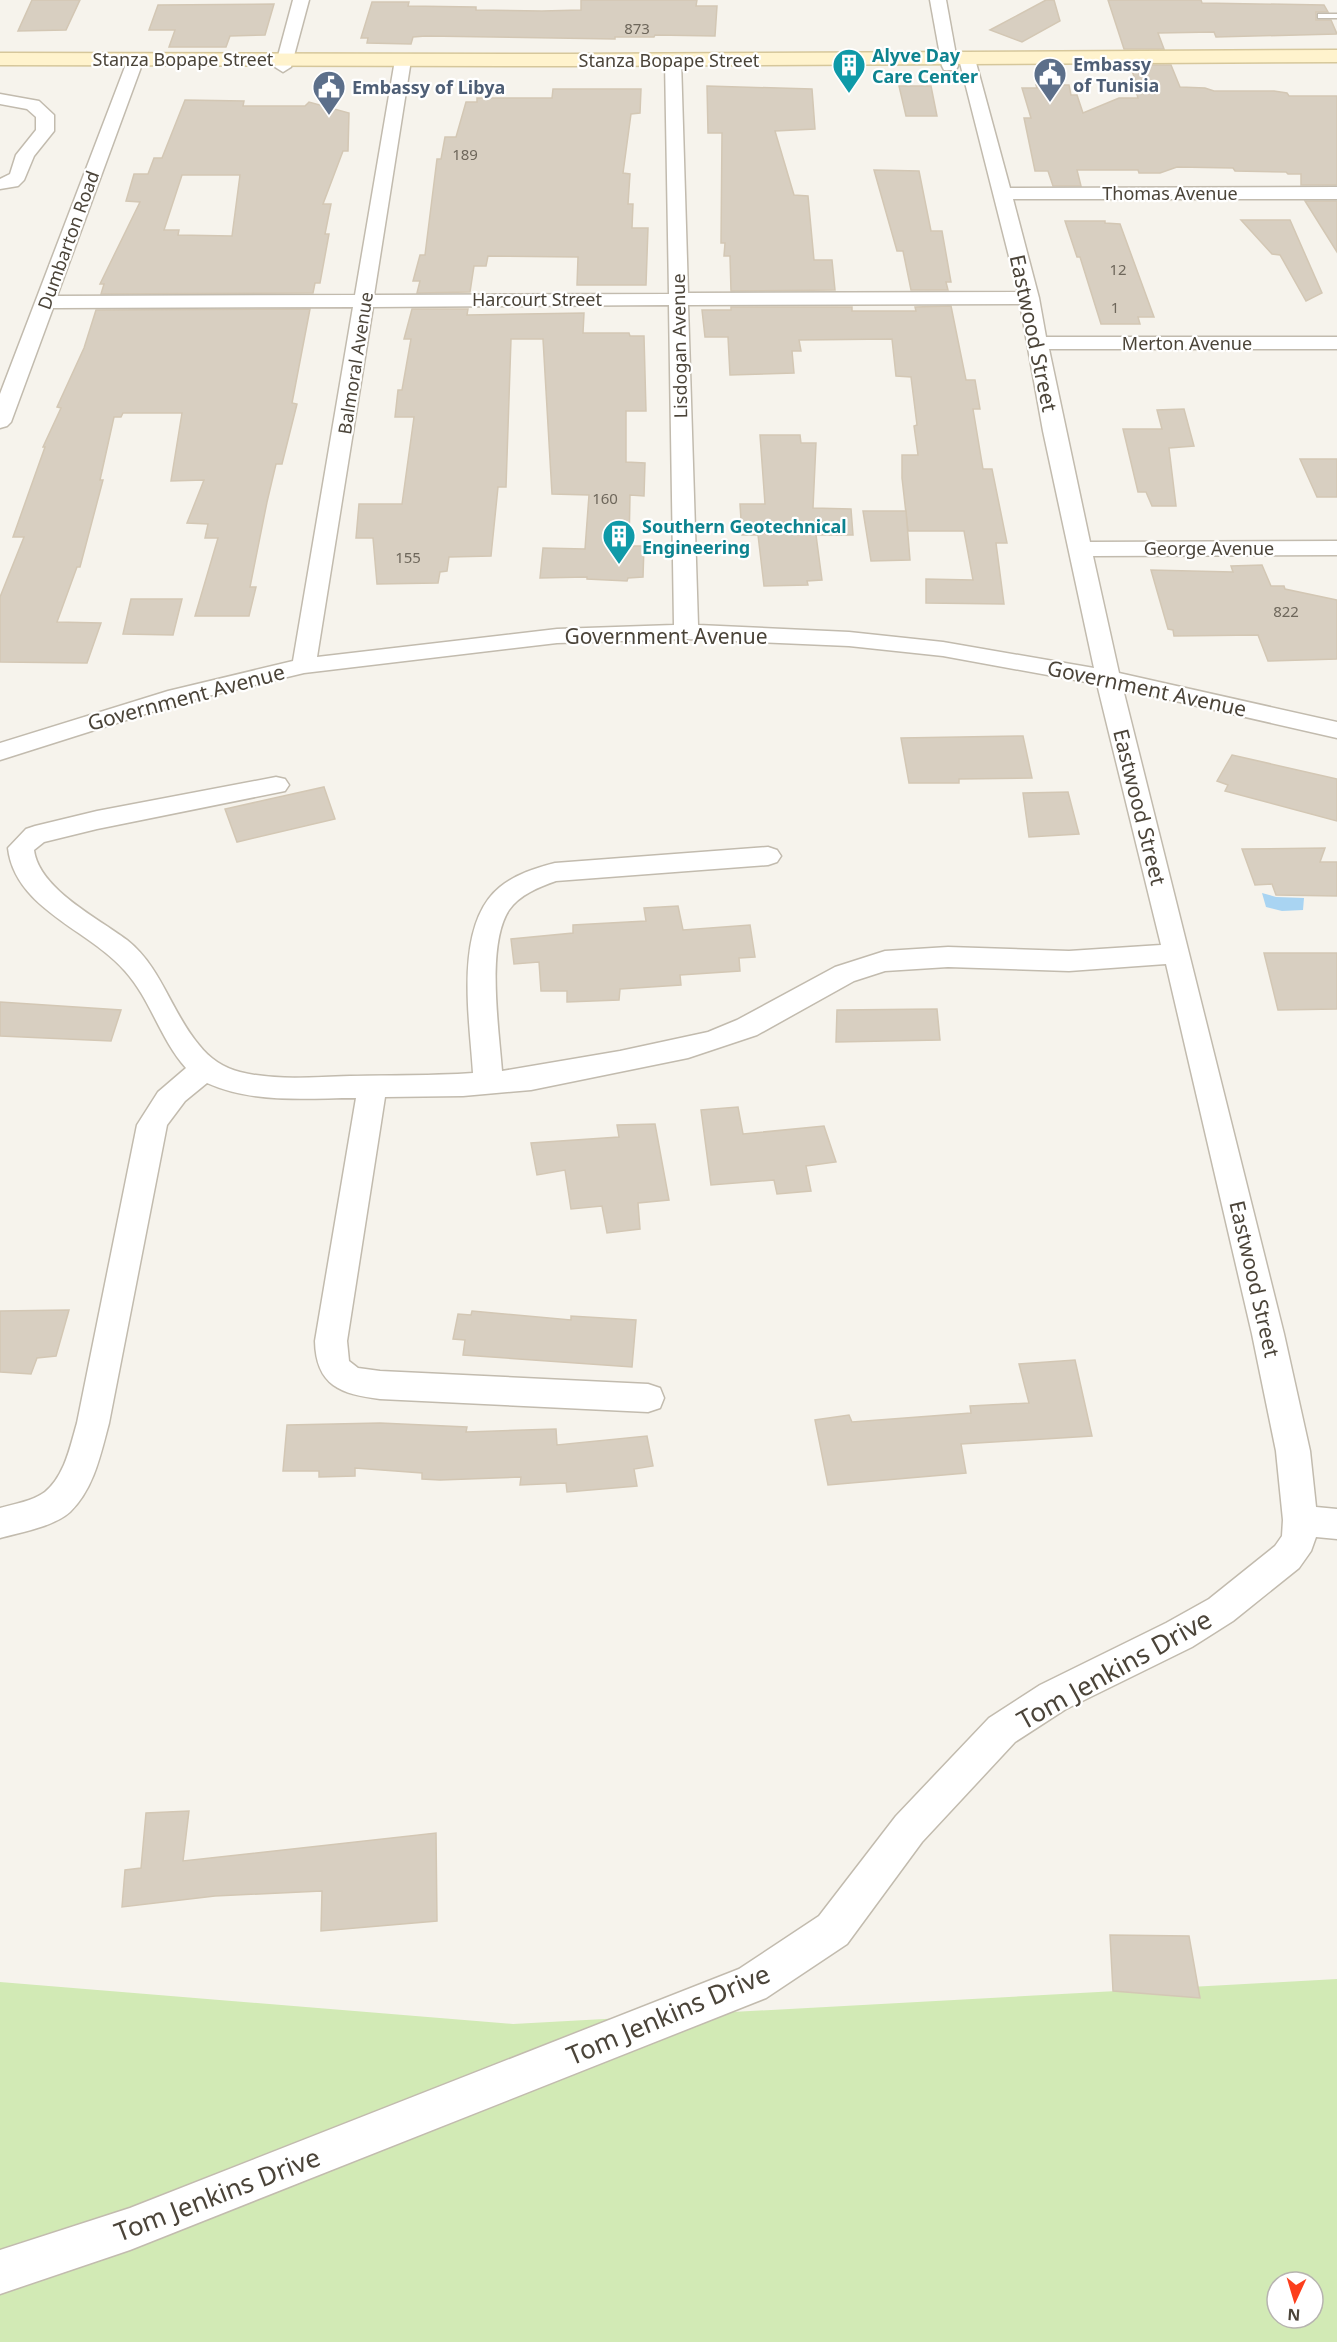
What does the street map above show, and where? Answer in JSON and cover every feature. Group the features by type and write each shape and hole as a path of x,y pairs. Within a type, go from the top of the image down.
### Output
{"main road":[{"name":"Stanza Bopape Street","path":"959,62 1337,56"},
{"name":"Stanza Bopape Street","path":"0,59 134,63 1337,64"},
{"name":"Stanza Bopape Street","path":"0,68 134,63"}],"street":[{"path":"284,63 301,0"},
{"name":"Eastwood Street","path":"938,0 1003,194 1029,298 1054,431 1108,678 1177,954 1293,1450 1319,1522"},
{"name":"Dumbarton Road","path":"0,422 134,63"},
{"name":"Lisdogan Avenue","path":"673,63 686,632"},
{"name":"Balmoral Avenue","path":"304,666 402,64"},
{"path":"0,99 33,105 45,115 46,124 45,131 26,155 18,176 12,182 0,184"},
{"name":"Thomas Avenue","path":"1003,194 1337,193"},
{"name":"Harcourt Street","path":"44,302 1029,298"},
{"name":"Merton Avenue","path":"1038,343 1337,343"},
{"name":"George Avenue","path":"1080,549 1337,548"},
{"name":"Government Avenue","path":"0,752 177,696 304,666 557,636 686,632 849,639 943,649 1108,678 1337,729"},
{"path":"276,785 35,835 21,848 20,854 27,871 46,893 125,953 141,970 188,1052 205,1070 230,1080 256,1086 372,1087 529,1079 663,1054 729,1035 779,1012 846,972 883,961 945,957 1059,961 1177,954"},
{"path":"488,1082 482,962 490,921 498,905 508,894 538,877 555,872 768,856"},
{"path":"0,1523 40,1511 57,1502 74,1482 93,1424 152,1125 172,1093 205,1070"},
{"path":"372,1087 331,1341 330,1359 338,1373 353,1381 380,1385 648,1398"},
{"name":"Tom Jenkins Drive","path":"0,2272 130,2229 752,1984 833,1930 909,1829 1002,1730 1053,1697 1179,1635 1221,1610 1287,1557 1299,1540 1319,1522"}],"lane":[{"path":"1321,16 1337,16"}],"green space":[{"path":"1337,1979 1337,2342 0,2342 0,1982 513,2024"}],"water":[{"path":"1262,893 1276,897 1304,898 1303,910 1282,911 1266,907"}],"building":[{"path":"32,0 80,0 66,30 18,31"},
{"path":"581,0 697,0 696,6 717,6 715,36 655,35 654,37 615,37 615,39 426,36 413,37 411,44 367,43 368,38 361,38 372,2 409,2 408,6 476,7 476,10 542,11 581,10"},
{"path":"1046,0 1054,0 1060,21 1022,42 990,30"},
{"path":"1108,0 1201,0 1202,3 1324,5 1328,12 1316,12 1316,20 1331,20 1337,34 1216,37 1214,32 1158,33 1164,49 1124,49"},
{"path":"274,4 265,35 230,36 226,47 169,47 175,30 149,30 158,5"},
{"path":"1130,65 1171,65 1180,87 1205,88 1214,91 1274,91 1287,93 1289,96 1337,96 1337,185 1301,185 1301,174 1286,172 1177,167 1160,173 1139,173 1138,170 1077,170 1081,186 1053,186 1048,171 1035,171 1024,118 1031,118 1022,88 1037,88 1036,85 1069,85 1071,95 1077,95 1083,113 1119,98 1138,98 1136,91 1139,91"},
{"path":"707,86 812,89 815,129 775,131 794,195 808,196 814,260 832,260 835,290 731,291 730,256 724,256 725,243 721,243 722,133 708,133"},
{"path":"899,86 931,86 937,116 906,116"},
{"path":"553,89 641,89 640,113 631,114 623,173 630,174 628,204 633,204 632,228 648,228 646,285 577,285 578,257 488,256 486,266 474,266 470,292 417,293 420,281 413,281 420,255 425,255 437,159 441,159 445,137 456,137 466,102 477,102 477,98 552,98"},
{"path":"185,100 244,101 243,106 305,106 309,102 349,113 348,151 343,151 323,204 331,204 325,234 329,234 320,283 315,283 313,293 101,294 104,284 100,284 140,202 126,201 134,174 148,174 154,158 162,158","holes":["182,175 240,175 232,236 178,235 179,230 164,230"]},
{"path":"874,170 919,171 931,231 942,231 951,282 946,282 948,290 911,290 903,251 897,251"},
{"path":"1305,201 1337,201 1337,252"},
{"path":"1241,220 1290,220 1322,293 1306,301 1280,255 1272,254"},
{"path":"1065,221 1105,221 1105,223 1120,224 1154,317 1138,317 1140,324 1101,324 1080,257 1077,257"},
{"path":"951,306 966,380 975,380 980,409 973,409 983,469 992,469 1007,543 996,543 1004,604 926,603 926,579 973,580 964,531 908,531 902,478 902,455 918,455 914,426 917,425 911,377 896,376 892,339 799,340 801,351 792,351 794,373 730,375 728,337 705,337 702,310 731,310 731,307 852,307 852,311 916,311 915,307"},
{"path":"310,309 292,403 297,404 282,464 276,464 267,502 250,587 256,587 249,616 195,616 218,538 205,538 208,524 187,523 204,480 171,481 182,413 123,413 121,417 114,417 100,480 103,480 80,567 77,567 57,622 101,623 87,663 0,662 0,597 24,537 13,537 45,447 43,447 61,408 57,407 84,348 96,310"},
{"path":"412,309 468,309 467,315 584,313 583,333 629,333 630,336 644,336 646,411 626,411 626,462 645,463 644,496 630,495 629,546 644,546 643,577 628,578 627,581 587,579 587,577 540,578 543,548 585,549 589,495 552,494 543,339 511,339 506,487 498,487 491,556 449,557 447,571 440,572 438,583 377,584 373,538 356,538 359,504 402,504 414,417 395,417 398,390 402,390 411,339 404,339"},
{"path":"1184,409 1194,446 1169,448 1176,506 1152,506 1146,492 1138,492 1123,429 1162,429 1157,410"},
{"path":"760,435 800,435 801,443 816,443 813,508 851,509 853,535 816,535 822,580 807,581 808,585 764,586 758,535 742,535 740,504 765,504"},
{"path":"1300,459 1337,459 1337,497 1317,497"},
{"path":"863,511 906,511 910,560 871,561"},
{"path":"1262,565 1271,586 1284,586 1285,589 1337,600 1337,659 1268,661 1258,635 1174,636 1173,630 1168,629 1151,570 1233,572 1231,566"},
{"path":"131,599 182,599 173,635 123,634"},
{"path":"1023,736 1032,778 959,779 959,783 909,783 901,738"},
{"path":"1232,755 1337,779 1337,821 1225,791 1228,785 1217,781"},
{"path":"324,787 335,819 237,842 225,809"},
{"path":"1068,792 1079,834 1029,837 1023,793"},
{"path":"1325,848 1320,862 1337,862 1337,896 1276,895 1272,884 1255,885 1242,849"},
{"path":"678,906 683,930 750,925 755,957 739,958 740,971 680,975 681,985 620,989 619,1000 567,1002 567,991 541,991 539,962 514,964 511,939 573,933 573,925 646,921 644,908"},
{"path":"1264,953 1337,953 1337,1009 1278,1010"},
{"path":"0,1002 121,1010 111,1041 0,1036"},
{"path":"937,1009 940,1040 836,1042 837,1010"},
{"path":"738,1107 743,1134 824,1126 836,1162 806,1166 811,1191 777,1194 774,1180 711,1185 701,1110"},
{"path":"655,1124 669,1200 638,1203 640,1229 607,1233 602,1206 571,1209 565,1170 537,1175 531,1143 619,1137 617,1125"},
{"path":"69,1310 56,1356 37,1358 31,1374 0,1372 0,1311"},
{"path":"472,1311 571,1320 571,1316 636,1320 632,1367 463,1355 465,1340 453,1339 458,1314 471,1315"},
{"path":"1075,1360 1092,1436 961,1444 966,1473 828,1485 815,1420 849,1415 852,1422 971,1413 970,1406 1029,1403 1019,1364"},
{"path":"380,1423 467,1427 466,1432 556,1429 557,1445 647,1436 653,1466 634,1469 637,1486 567,1492 566,1483 520,1485 521,1477 440,1480 422,1479 422,1473 355,1468 355,1476 319,1477 319,1471 283,1471 287,1425"},
{"path":"189,1811 183,1861 436,1833 437,1921 321,1931 322,1891 215,1896 122,1907 125,1870 141,1868 146,1813"},
{"path":"1110,1935 1189,1936 1200,1998 1113,1991"}],"place":[{"name":"Alyve Day Care Center","path":"849,94"},
{"name":"Embassy of Tunisia","path":"1050,103"},
{"name":"Embassy of Libya","path":"329,116"},
{"name":"Southern Geotechnical Engineering","path":"619,565"}]}
